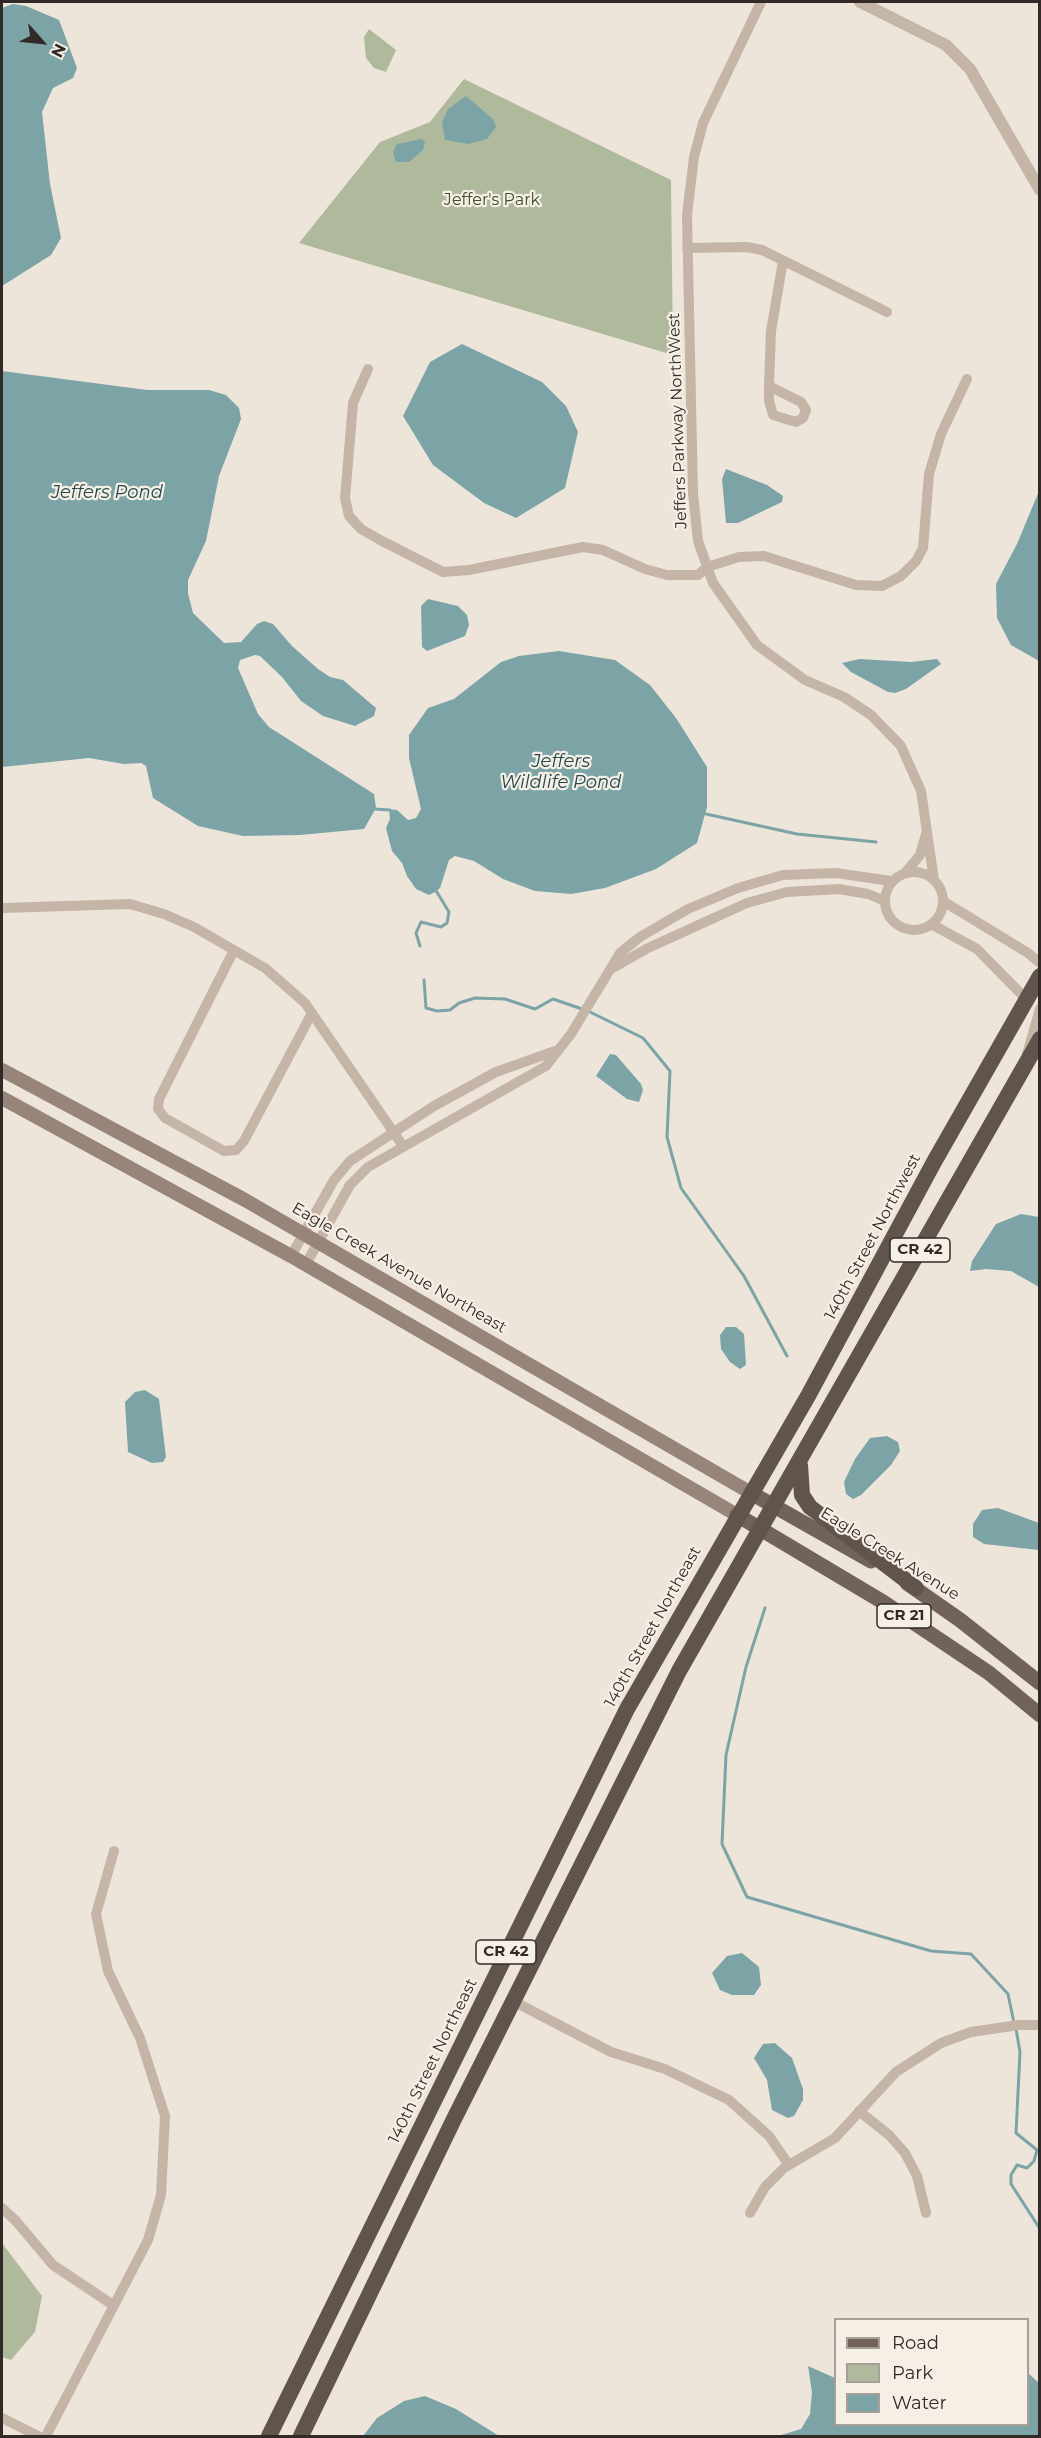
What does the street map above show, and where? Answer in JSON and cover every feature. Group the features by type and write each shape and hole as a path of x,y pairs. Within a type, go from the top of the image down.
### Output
{"highway":[{"name":"140th Street Northwest","path":"737,1515 808,1396 934,1162 1034,1005 1040,976"},
{"name":"CR 42","path":"301,2436 513,2001 679,1671 1040,1039"},
{"path":"800,1461 802,1495 810,1507 916,1588"},
{"name":"140th Street Northeast","path":"269,2436 627,1709 737,1515"}],"main road":[{"name":"Eagle Creek Avenue Northeast","path":"2,1070 106,1124 318,1241 774,1506"},
{"name":"CR 21","path":"2,1098 306,1264 737,1515 902,1615 989,1673 1040,1715"},
{"name":"Eagle Creek Avenue","path":"774,1506 916,1588 1040,1683"}],"street":[{"name":"Jeffers Parkway NorthWest","path":"761,2 703,123 694,158 688,203 693,493 698,542 713,583 757,645 805,680 844,697 871,715 901,746 921,791 934,880"},
{"path":"860,2 946,45 970,69 1040,190"},
{"path":"687,248 747,247 762,250 887,312"},
{"path":"769,386 771,332 783,261"},
{"path":"368,369 353,403 345,498 350,516 361,529 442,572 469,570 582,547 603,550 645,569 667,574 698,574 707,567 739,557 764,556 856,585 882,586 901,576 916,561 923,548 929,474 941,434 967,379"},
{"name":"Jeffers Parkway NorthWest","path":"906,873 920,855 927,828"},
{"path":"306,1264 350,1185 368,1167 546,1065 571,1034 620,953 640,937 688,909 738,888 783,875 836,873 891,881 906,873 916,872 934,880 941,889 943,901 937,918 931,924 914,930 905,929 890,918 885,901 891,881"},
{"path":"611,969 648,948 747,903 787,892 839,889 868,894 885,901"},
{"path":"943,901 1028,953 1040,963"},
{"path":"2,908 130,904 165,914 194,927 265,968 306,1003 403,1146"},
{"path":"931,924 977,949 1034,1005 1023,1068"},
{"path":"234,950 159,1099 159,1109 165,1118 224,1151 236,1150 244,1141 312,1012"},
{"path":"291,1256 333,1180 350,1161 392,1131 496,1072 555,1051"},
{"path":"46,2436 148,2240 161,2195 165,2116 140,2038 108,1971 96,1914 114,1851"},
{"path":"513,2001 611,2052 665,2069 729,2100 769,2136 789,2165"},
{"path":"750,2213 765,2187 789,2165 835,2138 896,2072 941,2043 971,2032 1040,2025"},
{"path":"859,2111 889,2135 904,2153 917,2176 926,2213"},
{"path":"2,2208 53,2265 113,2305"},
{"path":"2,2418 38,2436"}],"green space":[{"path":"369,29 396,50 386,72 374,68 366,58 364,37"},
{"name":"Jeffer's Park","path":"464,79 671,180 673,355 299,243 380,142 430,122"},
{"path":"2,2243 42,2296 35,2332 11,2360 2,2357"}],"water":[{"path":"13,4 26,6 59,20 77,68 73,78 53,88 42,112 50,184 61,238 51,255 2,286 2,8"},
{"path":"466,96 493,119 496,127 487,139 468,144 445,140 442,122 448,109"},
{"path":"422,139 425,143 423,150 409,162 396,162 393,152 397,144"},
{"path":"462,344 542,382 566,406 578,432 565,488 516,518 484,503 433,465 403,416 430,362"},
{"name":"Jeffers Pond","path":"2,371 147,390 209,390 226,395 239,408 241,419 219,476 206,541 188,580 188,593 193,613 224,643 241,642 257,624 264,621 273,624 292,646 318,669 330,677 343,680 376,708 374,716 355,726 323,716 301,701 282,677 260,656 255,655 240,660 238,668 258,714 269,727 374,794 376,808 364,829 300,835 243,836 198,826 153,798 146,766 141,763 124,764 89,758 2,767"},
{"path":"726,469 767,485 783,496 782,502 738,523 726,523 722,479"},
{"path":"1039,491 1039,661 1011,645 997,618 996,584 1017,544"},
{"path":"428,599 458,606 467,615 469,625 465,636 427,651 422,647 421,606"},
{"name":"Jeffers Wildlife Pond","path":"559,651 615,660 650,685 676,718 707,767 707,807 697,843 656,869 605,888 571,894 535,891 503,879 474,861 455,856 449,860 440,888 429,895 416,889 402,863 392,851 386,828 390,819 389,809 397,810 408,820 416,818 421,809 409,758 409,735 428,708 454,699 501,662 519,656"},
{"path":"860,659 911,662 937,659 941,664 906,689 895,693 888,692 851,672 842,663"},
{"path":"610,1054 616,1055 641,1084 643,1090 639,1102 627,1099 596,1076"},
{"path":"1021,1214 1039,1217 1039,1287 1011,1271 986,1269 970,1271 972,1261 996,1224"},
{"path":"726,1327 736,1327 744,1334 746,1365 740,1369 730,1362 721,1349 720,1335"},
{"path":"145,1390 159,1399 166,1457 163,1462 152,1463 128,1452 125,1402 135,1392"},
{"path":"887,1436 898,1442 900,1451 891,1465 861,1495 853,1499 846,1494 844,1482 855,1459 870,1438"},
{"path":"998,1508 1039,1523 1039,1550 984,1544 973,1537 973,1524 982,1510"},
{"path":"742,1953 759,1967 761,1985 754,1995 732,1995 720,1990 712,1973 727,1956"},
{"path":"775,2043 792,2058 803,2089 803,2100 794,2116 788,2118 772,2110 767,2080 754,2058 763,2044"},
{"path":"808,2366 834,2378 834,2426 1029,2426 1029,2374 1039,2383 1039,2436 778,2436 801,2429 810,2414 812,2392"},
{"path":"425,2396 456,2409 499,2436 363,2436 377,2418 404,2401"}],"waterway":[{"path":"374,809 390,810"},
{"path":"706,814 797,834 876,842"},
{"path":"420,946 416,933 421,922 441,927 447,923 449,912 435,889"},
{"path":"424,980 426,1008 437,1011 450,1010 459,1003 475,998 505,999 535,1009 553,999 582,1009"},
{"path":"588,1011 643,1038 670,1071 667,1137 681,1188 744,1276 787,1356"},
{"path":"765,1608 746,1667 726,1755 722,1844 747,1897 931,1951 971,1954 1008,1994 1014,2023"},
{"path":"1016,2029 1020,2052 1016,2133 1037,2150 1034,2161 1027,2168 1017,2165 1011,2175 1011,2184 1040,2229"}]}
